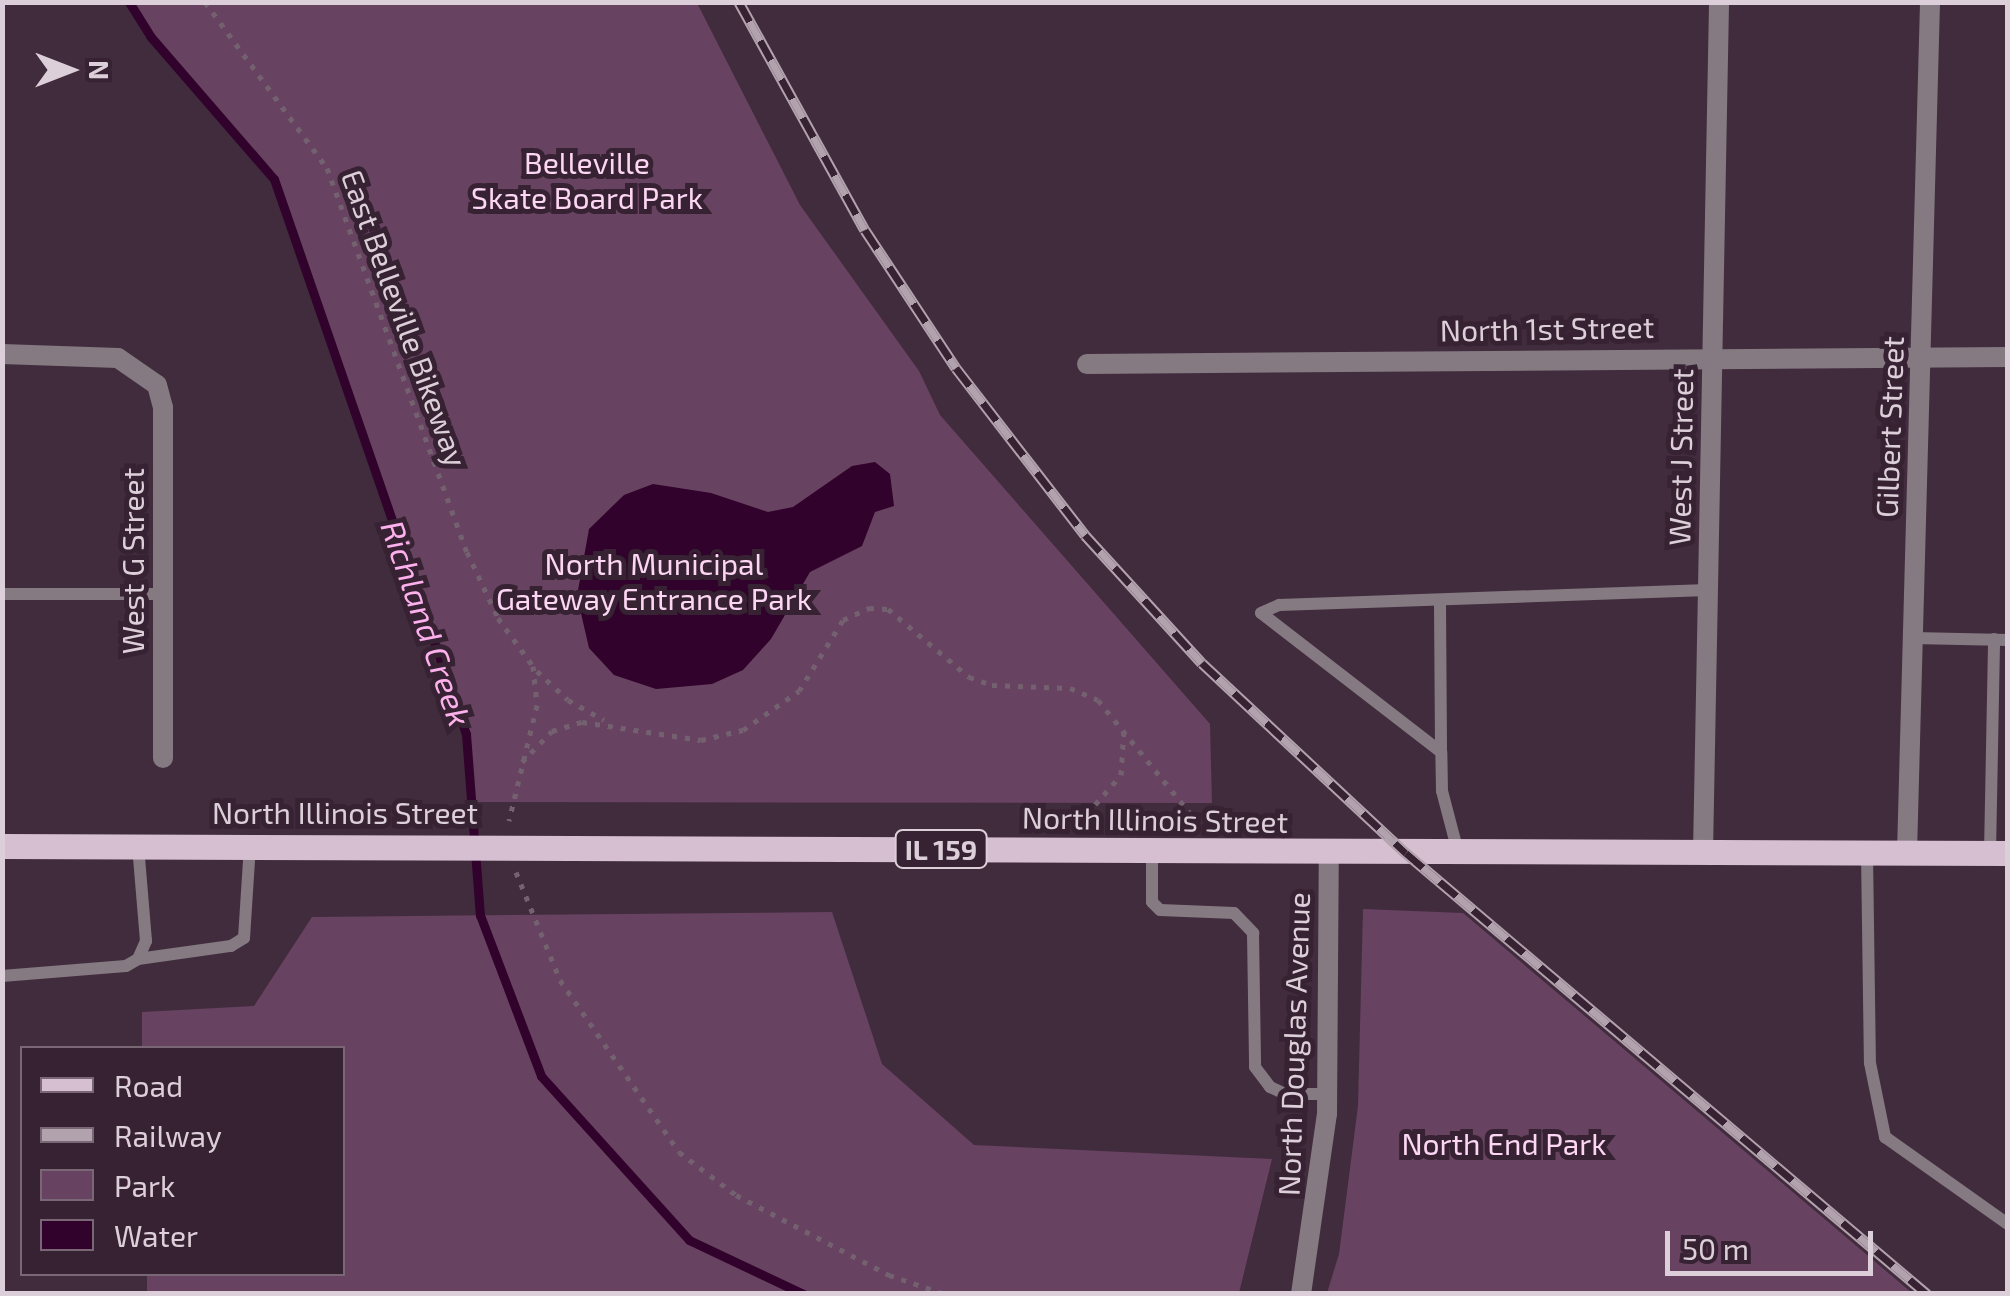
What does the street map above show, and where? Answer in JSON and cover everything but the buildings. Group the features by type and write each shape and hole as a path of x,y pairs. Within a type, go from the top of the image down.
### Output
{"main road":[{"name":"North Illinois Street","path":"2,846 552,844 1330,854 1999,853"}],"street":[{"name":"West J Street","path":"1703,853 1718,2"},
{"name":"Gilbert Street","path":"1907,853 1930,2"},
{"name":"West G Street","path":"2,354 118,358 144,371 164,407 160,594 163,758"},
{"name":"North 1st Street","path":"1087,364 1712,356 2008,357"},
{"name":"North Douglas Avenue","path":"1301,1294 1318,1206 1327,1094 1330,854"}],"lane":[{"path":"1441,752 1262,614 1278,605 1440,604 1708,590"},
{"path":"2,594 160,594"},
{"path":"1440,604 1442,791 1458,853"},
{"path":"1913,638 2001,639 1999,853"},
{"path":"138,845 146,941 138,959"},
{"path":"2,976 126,966 138,959 232,946 244,938 250,845"},
{"path":"1152,852 1152,902 1160,910 1234,912 1252,933 1255,1066 1270,1086 1286,1094 1327,1094"},
{"path":"1867,853 1870,1062 1884,1138 2008,1224"}],"path":[{"name":"East Belleville Bikeway","path":"205,2 327,168 467,552 498,618 533,666 568,700 607,721 701,740 742,730 783,708 843,620 869,608 888,609 911,623 969,677 992,686 1070,688 1098,700 1123,725 1186,806"},
{"path":"510,840 520,764 537,705 533,666"},
{"name":"East Belleville Bikeway","path":"520,764 552,731 607,721"},
{"path":"1052,851 1121,775 1127,754 1123,725"},
{"path":"512,855 560,980 679,1152 736,1195 889,1275 945,1294"}],"green space":[{"name":"North Municipal Gateway Entrance Park","path":"129,3 697,3 800,205 919,371 940,415 1210,724 1212,803 471,802 466,734 274,179 150,36"},
{"name":"North End Park","path":"1363,909 1463,913 1912,1293 1327,1293 1339,1254 1358,1106"},
{"path":"832,912 882,1064 974,1145 1272,1159 1239,1293 147,1293 147,1276 345,1276 345,1046 142,1046 142,1012 254,1006 312,917"}],"water":[{"path":"875,462 890,474 894,506 875,512 862,546 810,572 771,639 743,670 712,684 656,689 614,675 589,648 577,596 589,529 624,495 653,484 711,493 768,512 793,507 852,466"}],"waterway":[{"name":"Richland Creek","path":"129,2 150,36 274,179 466,734 480,915 541,1076 689,1240 803,1294"}],"railway":[{"path":"739,2 865,230 956,368 1085,535 1202,663 1406,853 1927,1294"}],"park label":[{"name":"Belleville Skate Board Park","path":"587,179"}]}
